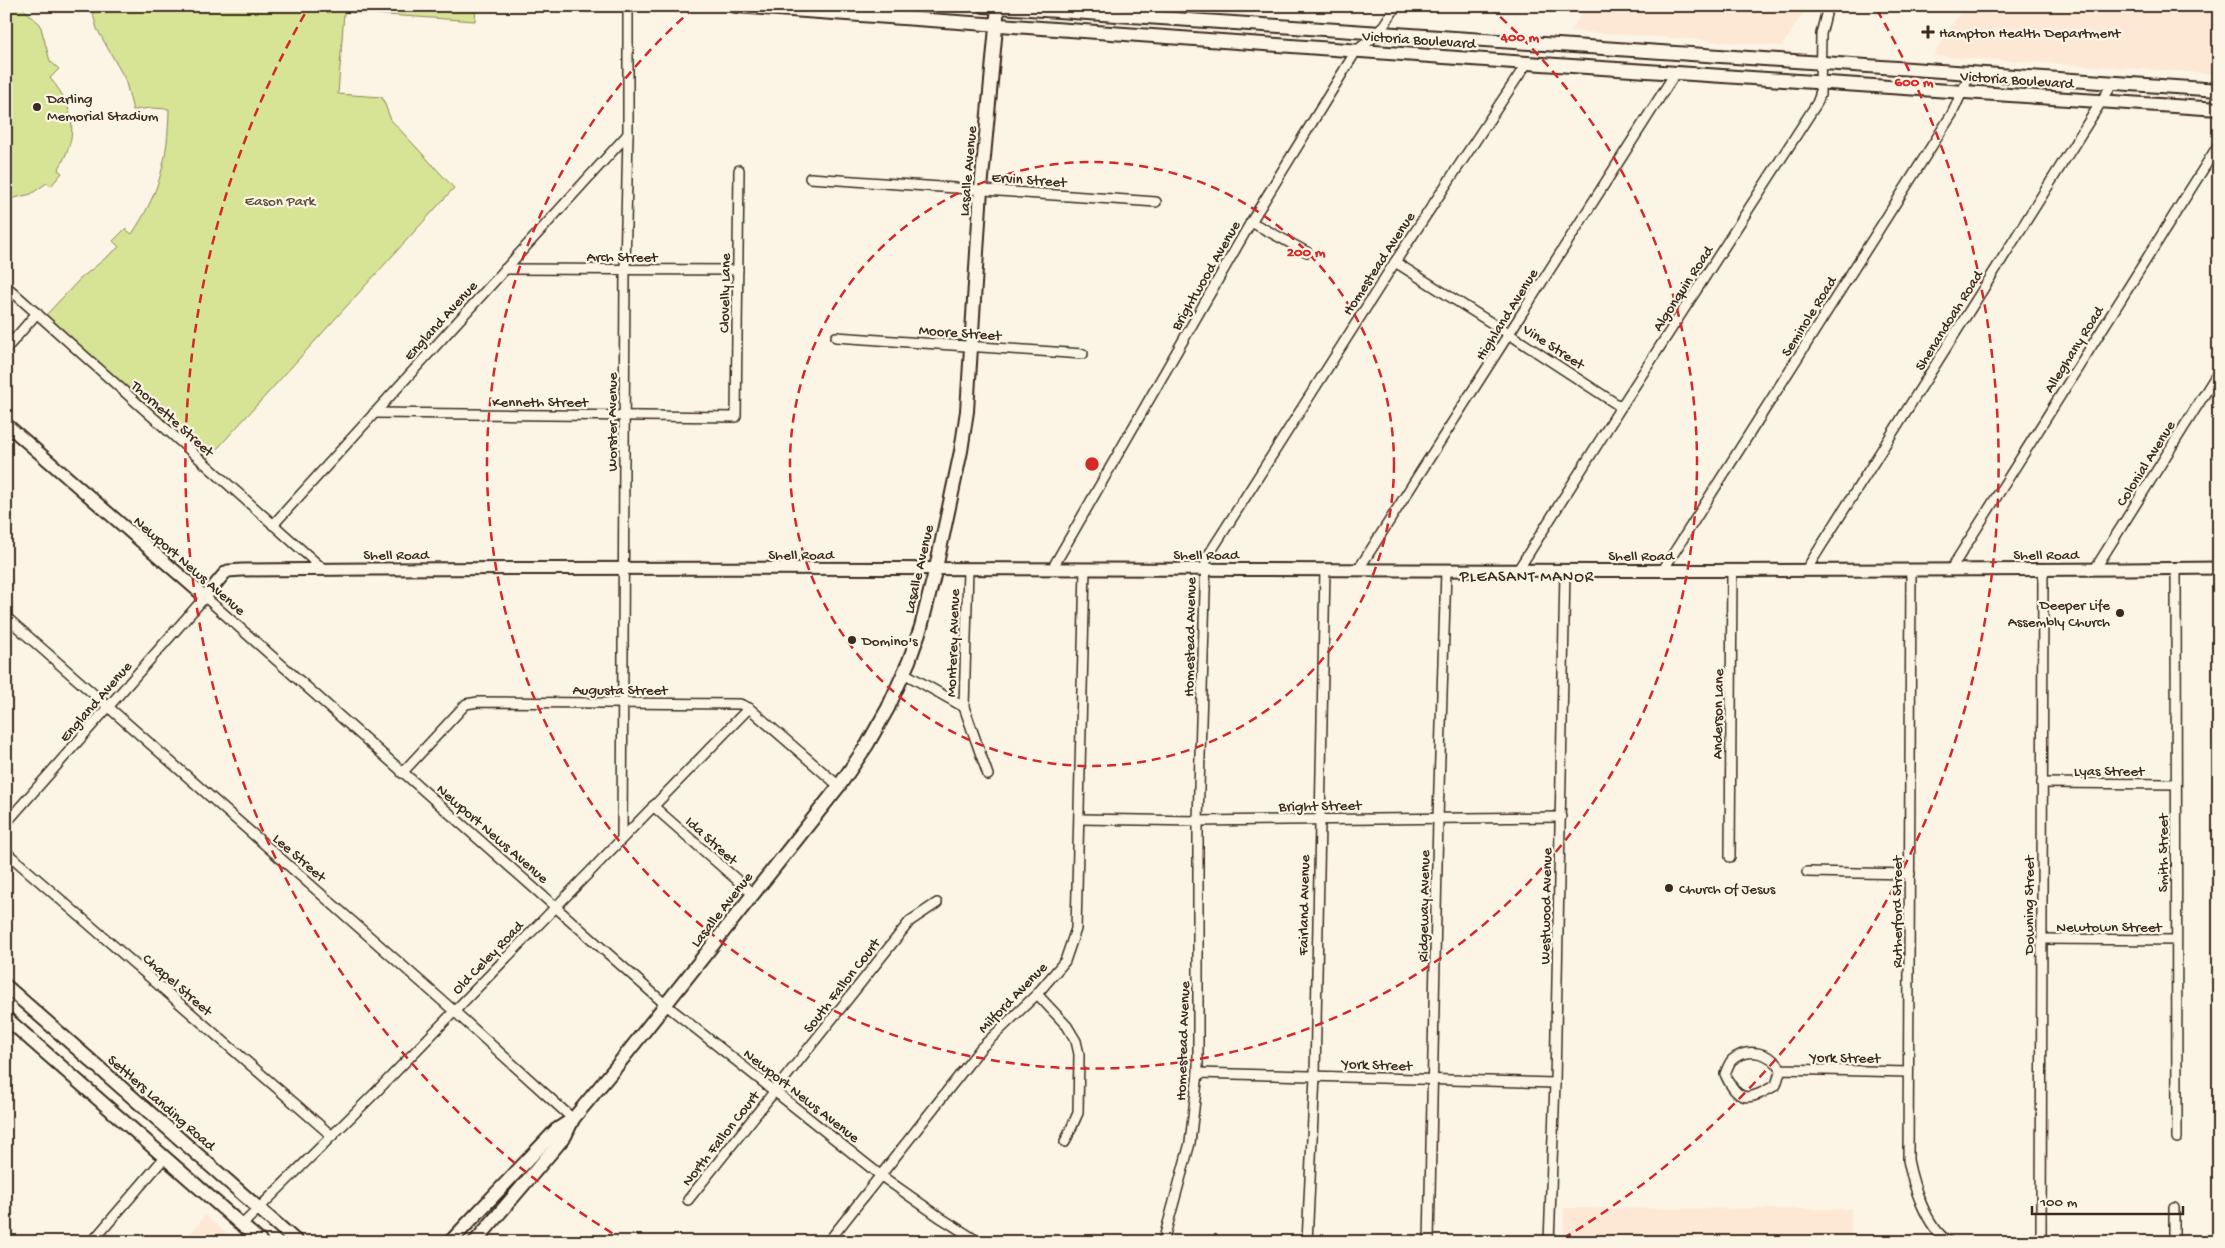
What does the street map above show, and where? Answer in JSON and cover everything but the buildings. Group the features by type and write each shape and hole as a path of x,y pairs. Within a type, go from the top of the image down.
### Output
{"main road":[{"name":"Victoria Boulevard","path":"736,6 1527,63 2219,109"},
{"name":"Victoria Boulevard","path":"984,6 2219,90"},
{"name":"Lasalle Avenue","path":"476,1242 565,1136 573,1119 666,1005 839,786 867,745 904,673 921,627 936,568 961,451 967,411 981,190 998,7"},
{"name":"Settlers Landing Road","path":"6,986 297,1242"},
{"path":"6,1018 262,1242"},
{"name":"Lasalle Avenue","path":"450,1242 556,1130 573,1119"}],"street":[{"name":"Worster Avenue","path":"622,838 625,415 624,270 628,134 628,6"},
{"name":"Brightwood Avenue","path":"1052,569 1251,222 1356,51 1379,33 1396,6"},
{"name":"Algonquin Road","path":"1518,570 1620,407 1802,129 1817,103 1820,82 1821,34 1828,6"},
{"name":"Homestead Avenue","path":"1163,1242 1190,1142 1198,1073 1198,821 1204,570 1206,559 1394,262 1527,63"},
{"name":"Highland Avenue","path":"1358,570 1676,72"},
{"name":"Seminole Road","path":"1663,570 1952,114 1970,74"},
{"name":"Shenandoah Road","path":"1806,570 2113,83"},
{"name":"England Avenue","path":"272,525 628,134"},
{"name":"Alleghany Road","path":"1951,569 2219,144"},
{"name":"Clovelly Lane","path":"736,417 739,170"},
{"name":"Ervin Street","path":"810,178 1156,202"},
{"path":"1251,222 1307,252"},
{"name":"Vine Street","path":"1394,262 1509,334 1620,407"},
{"name":"Arch Street","path":"506,269 738,270"},
{"name":"Thornette Street","path":"6,286 323,569"},
{"path":"6,349 37,313"},
{"name":"Moore Street","path":"836,337 1083,354"},
{"name":"Colonial Avenue","path":"2095,569 2219,371"},
{"name":"Kenneth Street","path":"374,413 736,417"},
{"name":"Newport News Avenue","path":"6,424 205,597 666,1005 880,1176 980,1242"},
{"name":"Shell Road","path":"205,597 228,571 323,569 936,568 1565,571 2219,568"},
{"name":"Monterey Avenue","path":"968,569 964,707 988,774"},
{"name":"Milford Avenue","path":"828,1242 982,1048 1037,994 1065,961 1076,929 1085,569"},
{"name":"Fairland Avenue","path":"1308,1242 1315,1076 1318,819 1325,569"},
{"name":"Downing Street","path":"2041,1242 2043,569"},
{"name":"Smith Street","path":"2176,569 2177,1138"},
{"name":"Anderson Lane","path":"1730,857 1732,570"},
{"name":"Rutherford Street","path":"1911,570 1908,1160 1913,1186 1925,1212 1949,1242"},
{"name":"Ridgeway Avenue","path":"1429,1242 1438,818 1446,571"},
{"name":"Westwood Avenue","path":"1549,1242 1555,1083 1565,571"},
{"name":"England Avenue","path":"6,823 205,597"},
{"name":"Lee Street","path":"6,618 454,1011 573,1119"},
{"path":"904,673 964,707"},
{"name":"Augusta Street","path":"402,773 466,704 478,702 740,704 749,708"},
{"path":"749,708 839,786"},
{"name":"Old Celey Road","path":"242,1225 332,1136 749,708"},
{"name":"Lyas Street","path":"2042,783 2176,784"},
{"name":"Ida Street","path":"654,806 753,894"},
{"name":"Bright Street","path":"1080,819 1198,821 1561,817"},
{"name":"Chapel Street","path":"6,852 332,1136"},
{"path":"1807,872 1910,874"},
{"name":"South Fallon Court","path":"774,1092 910,921 938,903"},
{"name":"Newtown Street","path":"2042,939 2176,940"},
{"path":"1037,994 1067,1026 1076,1041 1079,1054 1078,1113 1065,1142"},
{"path":"1743,1053 1761,1053 1775,1060 1781,1069 1776,1085 1758,1096 1744,1097 1735,1092 1725,1074 1731,1060 1743,1053"},
{"name":"York Street","path":"1781,1069 1908,1072"},
{"name":"York Street","path":"1198,1073 1555,1083"},
{"name":"North Fallon Court","path":"688,1200 774,1092"},
{"path":"92,1242 165,1157"},
{"path":"2174,1208 2174,1242"}],"shaded area":[{"path":"1586,6 1808,6 1782,46 1571,31"},
{"path":"1964,6 2219,6 2219,74 1933,56"},
{"path":"1564,1208 1851,1209 1851,1242 1564,1242"},
{"path":"205,1215 236,1242 184,1242"}],"green space":[{"name":"Darling Memorial Stadium","path":"6,6 20,6 40,24 50,61 59,69 50,78 59,89 65,101 72,122 72,134 65,157 58,170 62,173 51,186 47,183 31,194 6,200"},
{"name":"Eason Park","path":"91,6 476,6 475,21 344,12 338,94 382,97 391,120 454,188 207,460 46,315 80,279 119,247 113,241 125,229 132,234 142,219 156,189 167,144 169,109 133,110 125,79 97,29"}],"place":[{"name":"Hampton Health Department","path":"1928,32"},
{"name":"Darling Memorial Stadium","path":"37,107"},
{"name":"Deeper Life Assembly Church","path":"2120,613"},
{"name":"Domino's","path":"852,640"},
{"name":"Church Of Jesus","path":"1669,888"}],"district":[{"name":"PLEASANT MANOR","path":"1527,575"}]}
